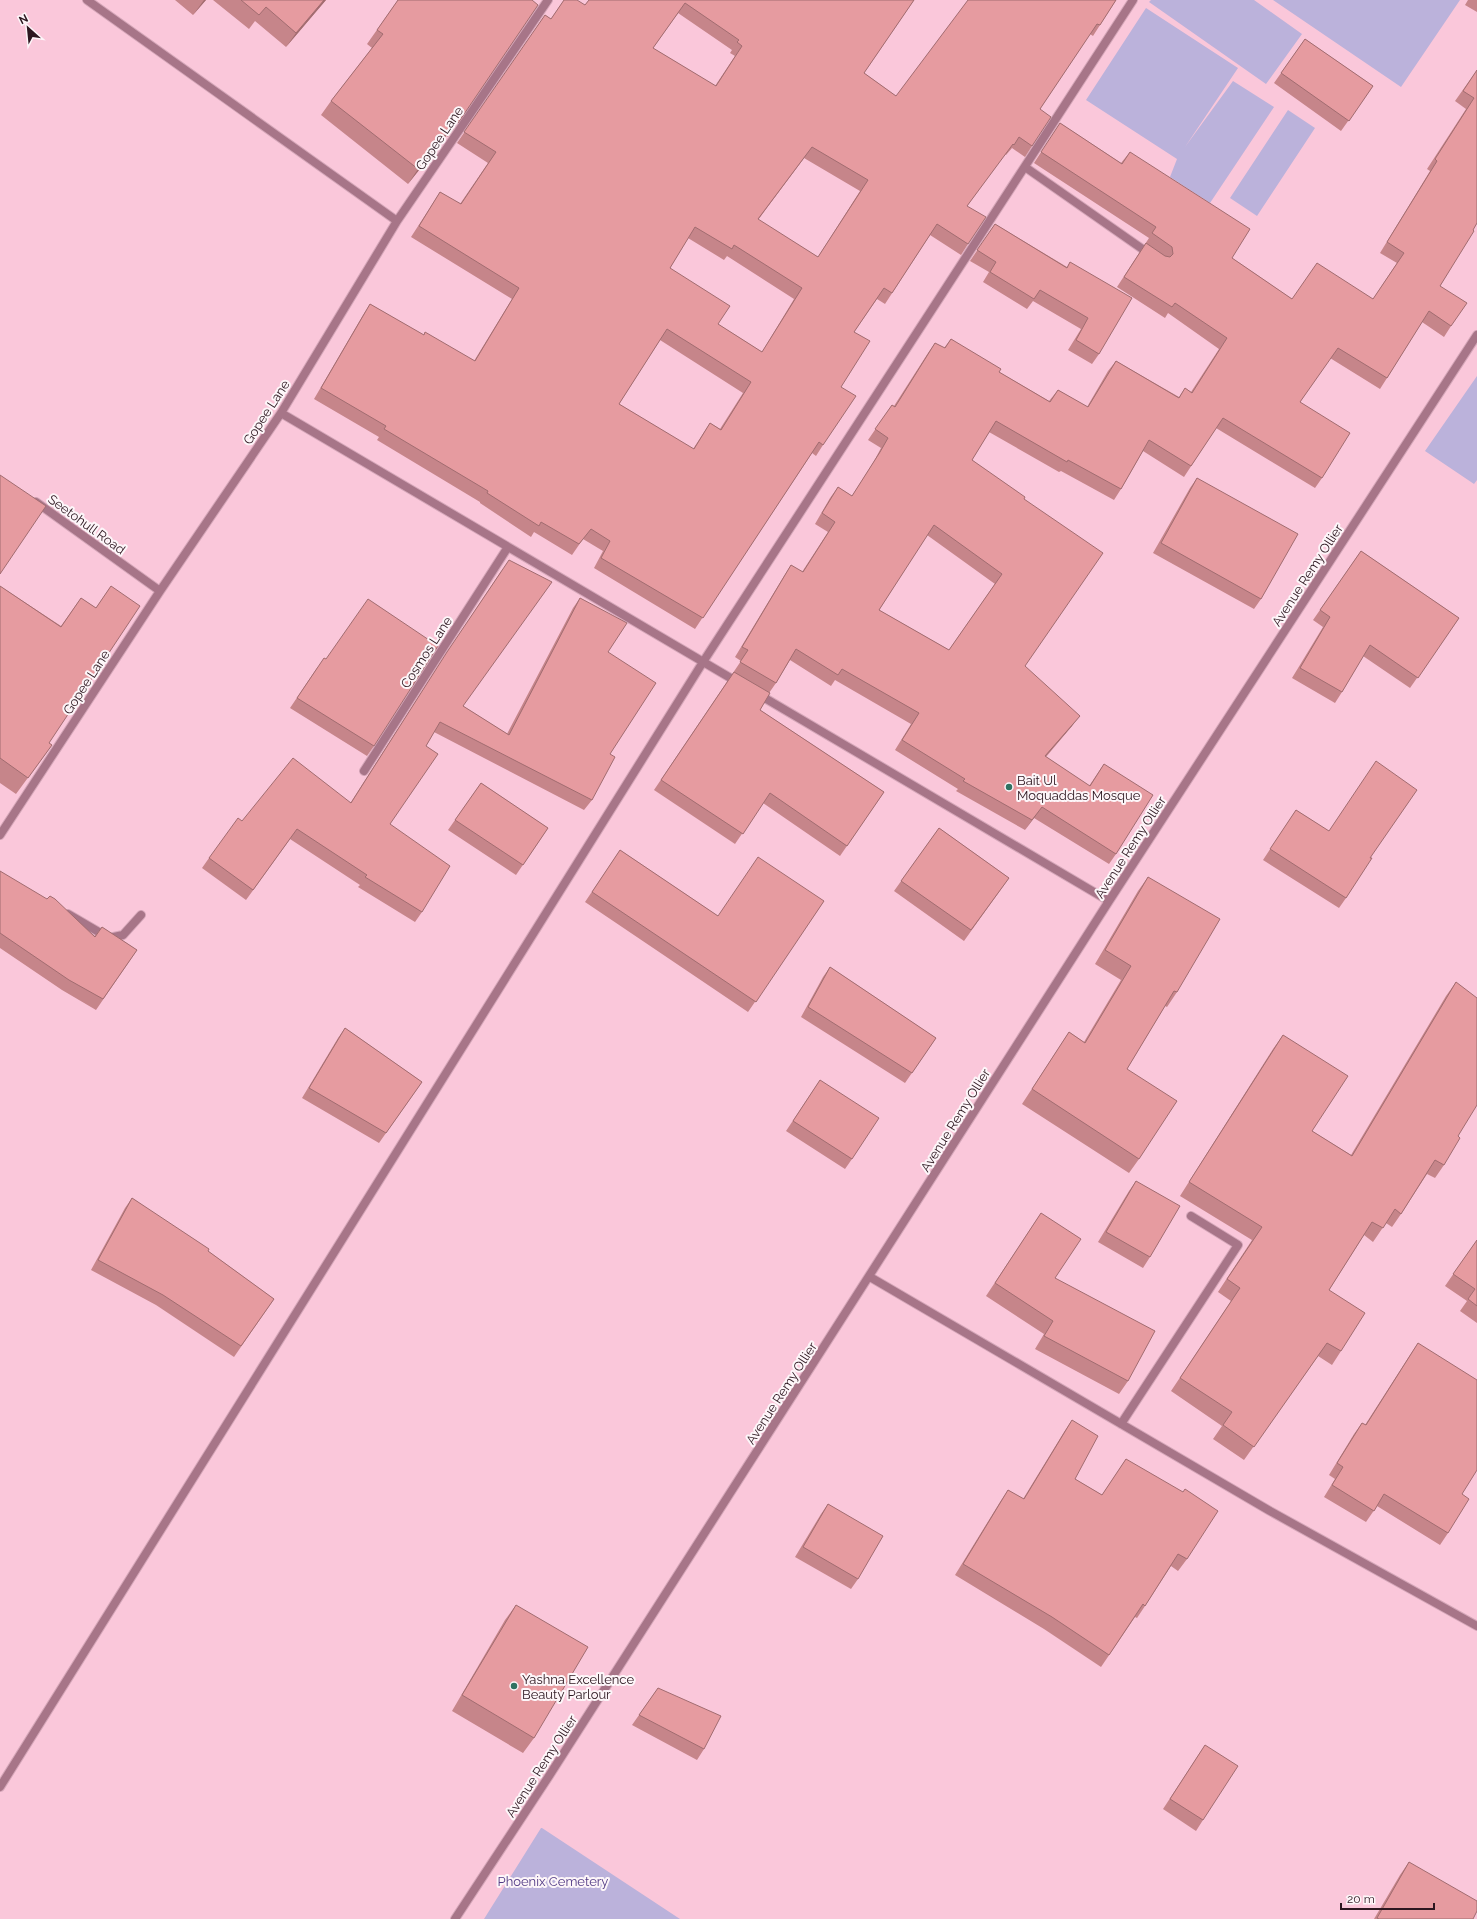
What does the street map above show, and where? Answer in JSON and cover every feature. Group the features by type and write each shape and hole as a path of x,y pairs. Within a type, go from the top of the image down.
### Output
{"street":[{"path":"87,0 397,221"},
{"name":"Gopee Lane","path":"0,835 160,591 281,413 397,221 548,0"},
{"path":"0,1787 703,662 1133,0"},
{"path":"1025,166 1161,262"},
{"name":"Avenue Remy Ollier","path":"455,1919 870,1276 1109,902 1477,335"},
{"path":"281,413 1109,902"},
{"name":"Seetohull Road","path":"32,499 160,591"},
{"name":"Cosmos Lane","path":"364,771 508,547"},
{"path":"61,910 109,938 123,935 141,915"},
{"path":"1121,1424 1238,1245 1191,1216"},
{"path":"870,1276 1270,1511 1477,1626"}],"green space":[{"path":"1151,0 1254,0 1302,34 1266,84 1149,2"},
{"path":"1273,0 1460,0 1401,87"},
{"path":"1146,8 1238,68 1185,147 1233,81 1274,107 1210,203 1170,177 1177,159 1086,100"},
{"path":"1288,110 1315,128 1257,216 1230,198"},
{"path":"1477,376 1477,480 1474,484 1425,451"},
{"name":"Phoenix Cemetery","path":"542,1828 680,1919 484,1919"}],"building":[{"path":"241,0 324,0 296,33 266,7 259,15"},
{"path":"398,0 532,0 538,5 458,123 456,121 418,169 331,101 383,34 377,30"},
{"path":"564,0 577,0 585,5 589,0 914,0 864,73 896,96 968,0 1116,0 1100,25 1097,24 1040,109 1051,117 1032,146 1019,137 967,206 986,217 968,244 937,224 892,293 884,288 854,332 870,341 841,387 856,396 823,445 819,442 703,618 601,558 610,541 591,529 579,544 541,522 539,526 487,493 488,491 384,429 386,426 321,388 370,304 424,335 425,332 475,361 519,288 419,226 440,192 461,204 496,152 464,132 545,15 551,19","holes":["685,3 739,40 737,42 742,46 716,86 653,48","812,147 868,180 818,257 758,219","695,227 732,249 734,245 802,288 762,352 718,324 730,306 670,268","667,329 751,382 721,430 710,423 694,449 619,404"]},
{"path":"1305,39 1373,86 1349,121 1281,73"},
{"path":"1477,70 1477,223 1473,230 1474,231 1440,286 1467,303 1451,326 1429,311 1387,378 1338,348 1300,402 1350,433 1322,478 1223,418 1191,466 1149,440 1121,489 1068,460 1067,462 996,421 972,460 1025,497 1024,499 1103,553 1025,666 1080,716 1045,756 1090,786 1104,764 1153,795 1116,854 1042,807 1032,820 963,781 965,779 902,740 919,713 842,669 838,675 796,649 776,683 740,662 748,650 742,647 791,565 803,572 835,522 822,513 838,487 852,496 880,452 888,438 875,429 892,405 895,407 935,343 945,348 951,339 1001,369 999,372 1050,402 1058,390 1088,407 1116,361 1179,398 1185,388 1192,393 1227,338 1175,303 1172,307 1124,277 1146,243 1165,256 1170,257 1173,254 1172,247 1152,233 1156,227 1041,152 1060,123 1122,164 1130,152 1250,229 1232,258 1292,299 1317,263 1373,299 1404,253 1387,242 1437,161 1435,159 1474,98 1463,91","holes":["934,525 1002,574 949,650 879,610"]},
{"path":"995,224 1067,268 1070,262 1132,298 1099,354 1076,340 1088,318 1040,290 1034,299 990,272 996,262 977,250"},
{"path":"0,475 46,506 0,574"},
{"path":"1197,478 1298,534 1261,599 1161,543"},
{"path":"1361,551 1459,618 1418,678 1370,645 1342,692 1300,668 1330,617 1320,610"},
{"path":"509,560 552,582 463,706 509,735 580,598 627,623 608,652 656,683 610,754 615,757 592,800 440,722 426,746 438,754 390,824 450,866 422,912 365,877 367,875 297,829 253,890 209,858 238,818 242,821 293,758 351,803 447,652"},
{"path":"0,586 61,627 81,598 96,608 111,586 140,606 49,743 52,745 28,778 0,758"},
{"path":"368,599 438,646 374,746 297,698 324,658 326,659"},
{"path":"734,672 770,693 760,710 884,792 847,846 770,793 743,834 661,780"},
{"path":"1376,761 1417,790 1370,858 1372,858 1346,898 1270,849 1296,810 1329,831"},
{"path":"481,783 548,828 523,865 455,820"},
{"path":"939,828 1009,878 971,930 901,881"},
{"path":"620,850 718,916 758,857 824,901 756,1002 592,892"},
{"path":"0,871 47,899 50,896 55,899 95,937 102,927 137,950 103,999 69,980 0,933"},
{"path":"1148,877 1220,919 1177,992 1174,991 1127,1069 1177,1101 1139,1159 1032,1089 1069,1032 1085,1043 1131,966 1105,950"},
{"path":"830,967 936,1038 912,1073 808,1007"},
{"path":"1456,982 1477,998 1477,1105 1458,1136 1460,1138 1444,1165 1435,1160 1401,1214 1395,1209 1383,1228 1372,1222 1329,1290 1365,1313 1341,1351 1327,1343 1254,1447 1223,1425 1232,1412 1180,1378 1240,1288 1227,1279 1262,1227 1189,1182 1283,1035 1348,1076 1312,1131 1352,1156"},
{"path":"345,1028 422,1082 386,1133 309,1088"},
{"path":"820,1080 879,1118 852,1159 793,1121"},
{"path":"1136,1181 1180,1206 1150,1257 1106,1232"},
{"path":"132,1198 209,1249 208,1251 274,1299 241,1346 163,1295 98,1260"},
{"path":"1041,1213 1081,1239 1055,1278 1155,1331 1128,1381 1044,1336 1053,1321 995,1283"},
{"path":"1477,1240 1477,1306 1468,1299 1475,1289 1453,1274"},
{"path":"1418,1343 1477,1380 1477,1470 1462,1494 1469,1499 1448,1533 1384,1494 1374,1511 1332,1485 1343,1467 1337,1463 1362,1423 1366,1425"},
{"path":"1072,1420 1098,1436 1075,1479 1102,1495 1126,1459 1183,1492 1185,1489 1218,1511 1187,1559 1178,1554 1145,1606 1143,1604 1109,1655 1052,1617 963,1564 1008,1490 1024,1499"},
{"path":"828,1504 883,1536 858,1579 803,1547"},
{"name":"Yashna Excellence Beauty Parlour","path":"516,1605 588,1647 534,1738 462,1695"},
{"path":"658,1688 721,1716 704,1749 639,1715"},
{"path":"1205,1745 1238,1766 1203,1820 1170,1799"},
{"path":"1409,1862 1477,1901 1477,1911 1473,1919 1377,1918"}],"place":[{"name":"Bait Ul Moquaddas Mosque","path":"1009,787"},
{"name":"Yashna Excellence Beauty Parlour","path":"514,1686"}]}
